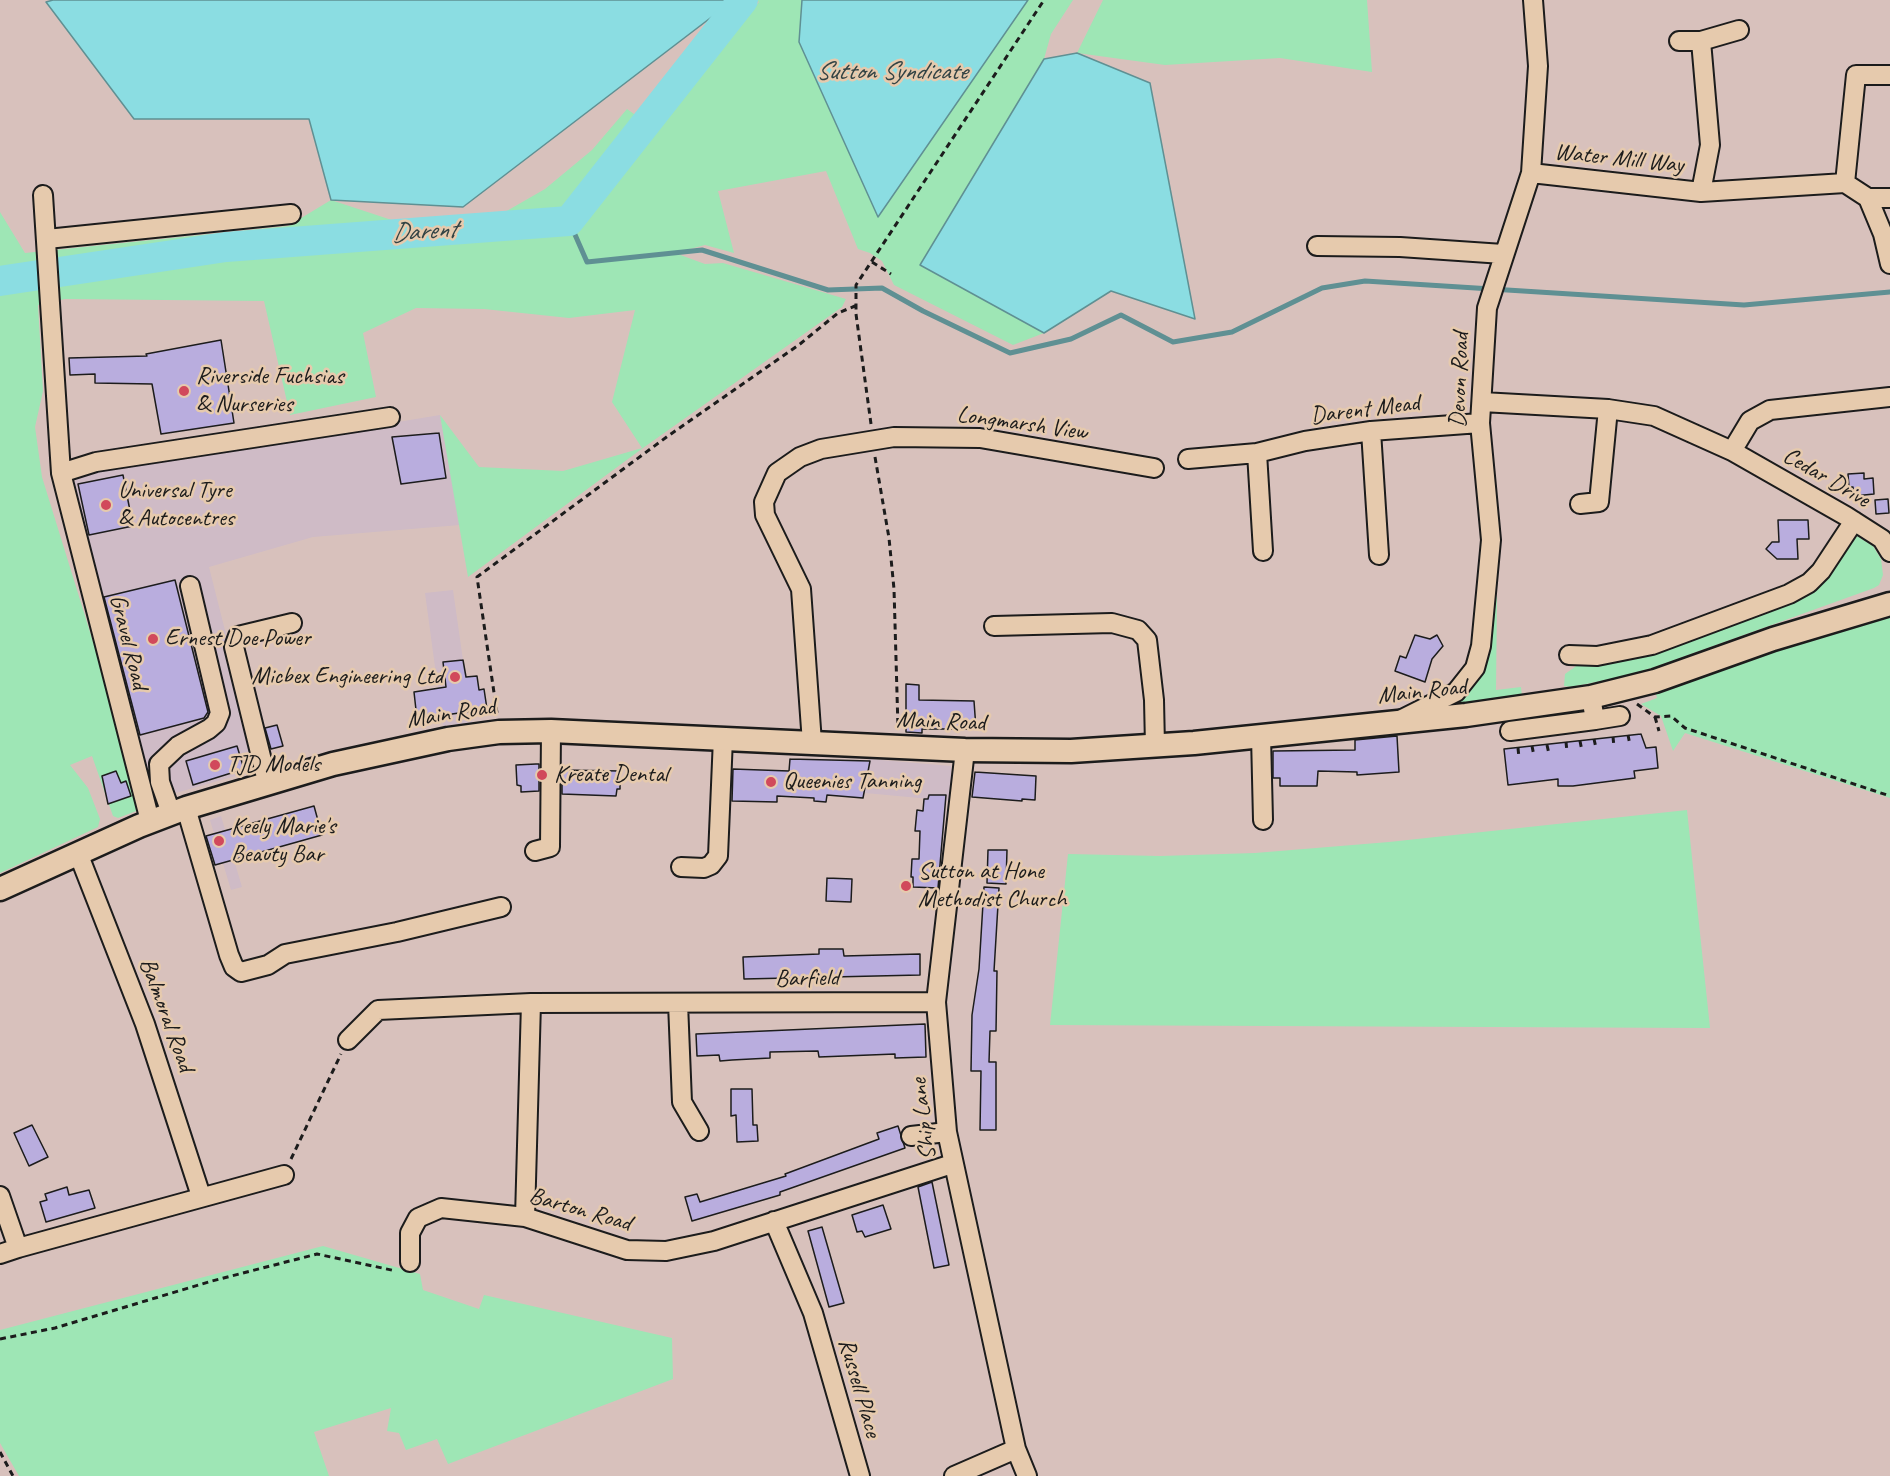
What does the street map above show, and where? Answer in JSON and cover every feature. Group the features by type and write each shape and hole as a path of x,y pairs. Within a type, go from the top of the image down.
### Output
{"main road":[{"name":"Main Road","path":"0,889 150,821 267,782 393,750 499,732 551,731 965,750 1071,751 1155,746 1396,723 1591,697 1625,690 1773,639 1890,604"}],"street":[{"name":"Devon Road","path":"1396,723 1456,692 1475,668 1481,646 1491,540 1480,423 1487,308 1531,173 1538,66 1533,0"},
{"path":"1679,41 1701,41 1739,30"},
{"name":"Water Mill Way","path":"1701,41 1710,146 1701,192"},
{"path":"1890,75 1856,75 1845,183 1868,198 1890,198"},
{"name":"Water Mill Way","path":"1531,173 1701,192 1845,183"},
{"name":"Gravel Road","path":"43,195 62,473 150,821"},
{"path":"1868,198 1883,234 1890,264"},
{"path":"48,246 291,214"},
{"path":"1317,246 1400,247 1502,258"},
{"name":"Cedar Drive","path":"1732,451 1750,421 1770,410 1890,397"},
{"name":"Cedar Drive","path":"1482,402 1608,409 1654,416 1732,451 1854,521 1882,539 1890,552"},
{"path":"1580,504 1599,502 1608,409"},
{"path":"62,473 96,462 390,417"},
{"name":"Darent Mead","path":"1188,459 1257,453 1305,441 1371,431 1480,423"},
{"path":"1371,431 1379,555"},
{"name":"Longmarsh View","path":"813,743 801,589 765,514 764,502 777,473 801,457 821,449 894,437 980,438 1154,468"},
{"path":"1257,453 1263,551"},
{"path":"1569,654 1597,656 1652,645 1789,594 1809,583 1821,571 1854,521"},
{"path":"190,586 220,713 216,723 209,729 178,746 159,764 160,782 179,810 234,966 241,972 268,966 285,954 398,932 501,907"},
{"path":"267,782 234,647 238,636 292,623"},
{"path":"994,626 1112,623 1138,630 1147,640 1154,700 1155,746"},
{"path":"1591,697 1595,720"},
{"path":"1514,740 1620,716"},
{"path":"535,851 550,847 551,731"},
{"path":"1261,736 1263,820"},
{"path":"681,867 704,868 711,865 718,856 723,738"},
{"name":"Ship Lane","path":"965,750 936,1002 947,1132 952,1164 1016,1449 1027,1476"},
{"name":"Balmoral Road","path":"78,853 145,1024 201,1196"},
{"name":"Barfield","path":"348,1040 378,1010 531,1004 936,1002"},
{"path":"525,1217 531,1004"},
{"path":"678,1004 682,1102 699,1131"},
{"path":"911,1136 947,1132"},
{"name":"Barton Road","path":"410,1262 410,1233 418,1218 441,1208 525,1217 627,1250 666,1251 714,1241 952,1164"},
{"path":"0,1254 201,1196 284,1175"},
{"path":"0,1196 18,1248"},
{"name":"Russell Place","path":"774,1221 813,1313 860,1476"},
{"path":"954,1476 1016,1449"}],"path":[{"path":"898,748 894,589 855,304 856,285 1044,0"},
{"path":"872,262 891,274"},
{"path":"499,732 477,577 800,344 838,313 855,304"},
{"path":"1625,690 1629,699 1655,717 1659,730"},
{"path":"1655,717 1671,716 1685,728 1890,796"},
{"path":"1628,735 1630,745"},
{"path":"1613,737 1614,747"},
{"path":"1594,739 1596,748"},
{"path":"1514,740 1519,758"},
{"path":"1580,741 1582,751"},
{"path":"1566,742 1567,752"},
{"path":"1547,745 1549,754"},
{"path":"1532,746 1534,756"},
{"path":"284,1175 348,1040"},
{"path":"0,1339 56,1328 212,1281 317,1254 398,1272 410,1262"},
{"path":"0,1452 13,1476"}],"shaded area":[{"path":"440,415 460,525 313,537 209,567 260,769 151,800 74,482 84,474"},
{"path":"453,590 472,723 443,726 425,593"},
{"path":"869,759 951,766 952,801 865,793"},
{"path":"221,816 242,887 231,890 210,820"}],"green space":[{"path":"756,0 802,0 799,42 878,216 1028,0 1073,0 1051,34 1044,59 920,265 1044,333 1013,345 894,285 882,261 858,249 826,171 718,191 734,253 705,245 675,253 705,264 723,263 846,299 842,307 643,448 468,577 440,415 479,467 563,471 642,448 612,402 635,310 569,318 484,309 416,308 363,333 376,397 290,415 264,301 65,299 38,305 43,391 35,427 42,477 116,716 139,810 118,818 113,816 92,756 70,765 88,788 100,819 98,827 0,873 0,212 25,253 288,226 331,200 422,230 491,220 545,189 592,150 627,109 655,129 759,2","holes":["116,771 121,783 109,803 102,776"]},
{"path":"1103,0 1367,0 1372,72 1280,58 1165,65 1077,53"},
{"path":"1857,536 1873,546 1881,559 1883,575 1879,585 1874,588 1655,667 1621,677 1571,687 1564,686 1565,674 1579,664 1810,588 1838,562"},
{"path":"1497,595 1496,690 1521,687 1522,697 1437,707 1460,699"},
{"path":"1890,617 1890,798 1685,733 1673,751 1661,716 1641,704 1657,698 1656,694 1735,660"},
{"path":"1687,810 1710,1028 1050,1025 1068,854 1160,856 1255,853 1389,842"},
{"path":"323,1246 420,1274 423,1290 479,1309 484,1295 672,1338 673,1379 448,1464 437,1439 406,1450 399,1433 387,1431 391,1408 314,1432 329,1476 19,1476 0,1443 0,1330"}],"water":[{"path":"53,0 734,0 463,207 331,200 309,119 134,119 46,2"},
{"name":"Sutton Syndicate","path":"802,0 1028,0 878,217 799,42"},
{"path":"1077,53 1150,83 1195,319 1111,291 1044,333 920,265 1044,59"}],"building":[{"path":"221,340 234,423 161,434 152,384 95,383 95,374 70,375 69,358 147,356 146,354"},
{"path":"439,433 446,478 401,484 392,437"},
{"path":"1864,473 1864,479 1873,478 1874,494 1854,496 1853,487 1849,487 1848,474"},
{"name":"Universal Tyre & Autocentres","path":"123,475 133,526 89,535 78,484"},
{"path":"1888,499 1889,513 1876,514 1875,500"},
{"path":"1778,520 1808,520 1809,539 1797,539 1798,559 1777,559 1766,549 1772,542 1779,542"},
{"name":"Ernest Doe Power","path":"175,580 208,712 204,718 140,735 104,597"},
{"path":"1415,635 1430,639 1437,635 1443,646 1432,659 1425,682 1395,671 1400,656 1406,658"},
{"path":"463,660 466,677 477,676 479,690 484,689 487,709 417,719 414,692 446,687 443,662"},
{"path":"906,684 919,685 919,700 974,701 976,729 922,729 922,733 906,732"},
{"path":"277,725 283,746 271,749 265,728"},
{"path":"1641,734 1646,748 1656,747 1658,768 1634,771 1635,778 1573,786 1558,786 1558,779 1508,785 1504,749"},
{"path":"1397,736 1399,772 1357,775 1357,772 1318,771 1317,786 1280,786 1280,778 1273,778 1273,751 1355,750 1355,740"},
{"name":"TJD Models","path":"237,746 244,769 193,785 186,761"},
{"path":"790,759 870,761 863,798 827,795 826,802 814,801 814,798 777,796 777,802 732,801 733,769 789,771"},
{"path":"539,764 539,791 521,792 521,786 517,785 516,765"},
{"path":"562,770 620,771 620,789 617,789 616,796 562,794"},
{"path":"116,771 121,783 126,781 131,796 108,804 102,776"},
{"path":"975,772 1036,776 1035,800 972,797"},
{"path":"929,795 946,795 938,888 913,887 913,877 911,877 912,859 919,859 920,831 915,831 917,810 923,811 924,799 928,799"},
{"path":"314,806 322,835 215,865 206,836"},
{"path":"988,850 1007,850 1006,884 987,883"},
{"path":"827,878 852,879 851,902 826,901"},
{"path":"984,887 999,888 994,971 997,971 996,1031 990,1031 989,1062 996,1062 996,1130 980,1130 981,1071 971,1071 972,1015 979,969"},
{"path":"819,949 843,949 844,956 920,954 920,975 744,979 743,957 819,954"},
{"path":"925,1024 926,1057 895,1058 895,1054 819,1057 818,1051 770,1052 770,1058 720,1061 719,1055 697,1056 696,1034"},
{"path":"731,1089 752,1089 753,1125 757,1125 758,1141 737,1142 736,1115 731,1116"},
{"path":"32,1125 48,1157 29,1166 14,1133"},
{"path":"898,1126 905,1148 780,1192 780,1195 692,1221 685,1197 697,1194 700,1202 786,1176 785,1174 879,1139 877,1133"},
{"path":"932,1182 949,1265 934,1268 918,1187"},
{"path":"67,1187 69,1195 89,1190 95,1208 46,1222 40,1202 47,1200 45,1194"},
{"path":"883,1205 891,1229 865,1237 862,1231 857,1232 852,1215"},
{"path":"822,1227 844,1303 829,1307 808,1231"}],"waterway":[{"name":"Darent","path":"0,281 226,247 569,221 743,0"},
{"path":"569,221 587,262 702,250 828,290 882,288 923,311 1010,353 1071,339 1121,315 1173,342 1232,332 1322,288 1365,281 1744,305 1890,292"}],"place":[{"name":"Riverside Fuchsias & Nurseries","path":"184,391"},
{"name":"Universal Tyre & Autocentres","path":"106,505"},
{"name":"Ernest Doe Power","path":"153,639"},
{"name":"Micbex Engineering Ltd","path":"455,677"},
{"name":"TJD Models","path":"215,765"},
{"name":"Kreate Dental","path":"542,775"},
{"name":"Queenies Tanning","path":"771,782"},
{"name":"Keely Marie's Beauty Bar","path":"219,841"},
{"name":"Sutton at Hone Methodist Church","path":"906,886"}]}
